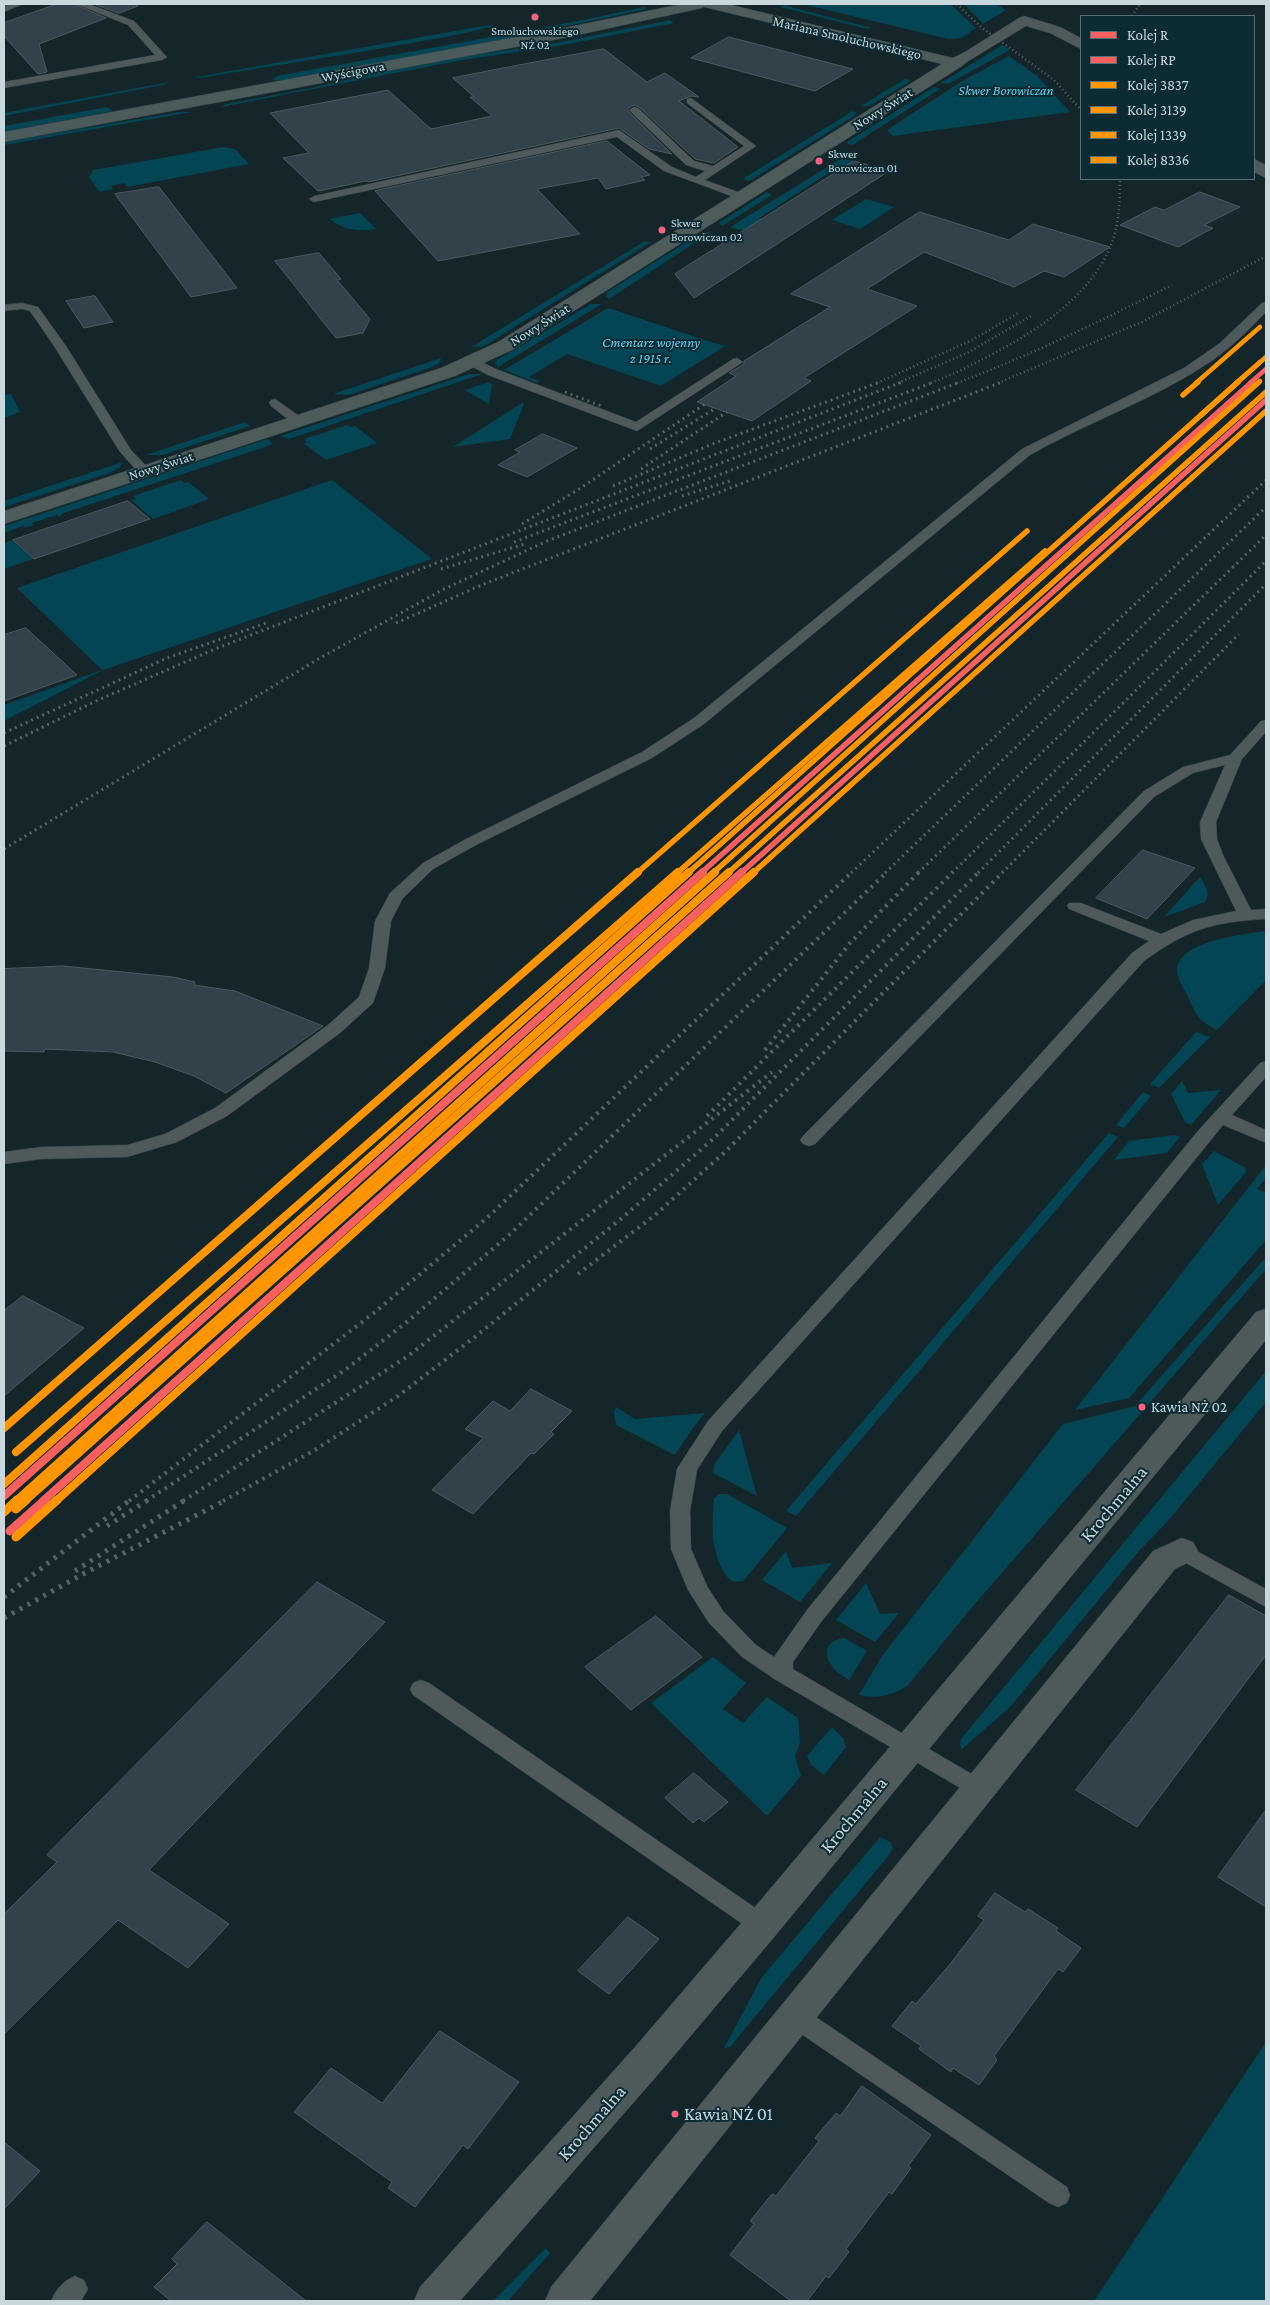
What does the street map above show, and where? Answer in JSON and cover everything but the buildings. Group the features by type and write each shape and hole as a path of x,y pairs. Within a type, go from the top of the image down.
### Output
{"main road":[{"name":"Wyścigowa","path":"4,122 637,4"},
{"name":"Wyścigowa","path":"4,137 540,37 702,4"}],"street":[{"name":"Mariana Smoluchowskiego","path":"710,4 961,60"},
{"name":"Mariana Smoluchowskiego","path":"751,4 961,60"},
{"name":"Nowy Świat","path":"4,518 473,362 505,346 1024,21 1055,30 1080,43"},
{"path":"1255,165 1266,173"},
{"name":"Krochmalna","path":"434,2301 648,2059 762,1925 1266,1320"},
{"path":"565,2301 1164,1560 1182,1551"}],"lane":[{"path":"4,9 18,4"},
{"path":"4,85 162,56 131,23 81,4"},
{"path":"691,101 751,146 697,181"},
{"path":"634,110 690,163 714,170"},
{"path":"314,199 619,133 668,169 742,197"},
{"path":"4,1158 41,1153 127,1151 171,1138 221,1112 334,1029 367,999 377,968 383,921 396,896 428,866 471,842 647,756 699,722 1026,452 1057,433 1176,378 1203,361 1266,305"},
{"path":"4,308 22,306 34,309 60,346 126,452 145,471"},
{"path":"473,362 492,372 637,427 737,362"},
{"path":"274,403 298,421"},
{"path":"1246,915 1215,855 1210,839 1208,822 1235,758 1266,724"},
{"path":"808,1140 1149,794 1188,770 1235,758"},
{"path":"1075,906 1160,940"},
{"path":"979,1790 910,1748 856,1719 783,1674 749,1651 716,1617 698,1590 681,1549 680,1511 687,1469 715,1426 1138,956 1160,940 1186,926 1205,920 1266,914"},
{"path":"783,1674 782,1662 786,1654 814,1616 1221,1117 1266,1067"},
{"path":"1221,1117 1266,1137"},
{"path":"1182,1551 1266,1599"},
{"path":"421,1689 762,1925"},
{"path":"796,2017 1058,2195"}],"green space":[{"path":"802,4 950,4 976,28 961,38 948,39"},
{"path":"964,4 995,4 1006,10 983,24"},
{"path":"785,5 872,28 867,29 780,7"},
{"path":"644,7 647,9 458,49 283,81 272,80 277,76 573,22"},
{"path":"670,20 674,23 563,45 462,60 221,107 226,104 311,88 387,70 556,43"},
{"path":"489,25 493,26 462,34 385,48 202,78 196,77"},
{"path":"1002,45 1010,50 948,84 941,83"},
{"name":"Skwer Borowiczan","path":"1009,56 1037,76 1070,112 893,136 887,130 962,81"},
{"path":"905,79 911,81 869,106 861,106"},
{"path":"169,82 163,85 4,116 4,113"},
{"path":"934,87 940,89 852,145 848,144 847,142"},
{"path":"107,107 113,111 4,132 4,126"},
{"path":"853,111 856,113 854,116 749,181 745,180 744,178"},
{"path":"179,112 192,112 4,145 4,142"},
{"path":"224,147 235,149 249,164 127,187 124,183 111,186 113,189 100,192 89,177 93,170"},
{"path":"842,158 850,160 876,178 838,167 759,218 798,230 776,240 730,227"},
{"path":"767,192 772,195 722,226 719,223"},
{"path":"866,199 894,207 860,229 832,220"},
{"path":"360,213 376,229 346,228 330,219"},
{"path":"711,232 609,299 606,296 607,292 701,233"},
{"path":"645,241 651,242 484,346 471,347"},
{"path":"591,304 602,304 498,367 495,364 497,360"},
{"name":"Cmentarz wojenny z 1915 r.","path":"608,308 725,346 661,386 567,354 529,377 540,381 537,383 504,370"},
{"path":"441,358 439,363 432,367 349,395 333,394"},
{"path":"469,374 482,374 289,439 280,436"},
{"path":"489,382 492,385 489,404 465,390"},
{"path":"11,394 20,412 4,418 4,395"},
{"path":"522,403 524,404 510,439 453,447"},
{"path":"245,422 250,426 163,455 146,455"},
{"path":"347,425 355,426 377,443 326,460 303,443 307,442 304,439"},
{"path":"267,439 272,443 271,445 64,513 59,517 57,515 32,523 33,525 25,528 23,526 4,533 4,526"},
{"path":"123,462 119,468 109,473 4,507 4,501"},
{"path":"181,480 184,483 188,482 209,499 153,519 131,500 136,499 133,496"},
{"path":"332,480 432,559 103,670 4,721 4,705 102,670 17,588"},
{"path":"12,540 33,559 4,569 4,543"},
{"path":"1200,877 1207,892 1205,902 1164,917"},
{"path":"1266,931 1266,980 1217,1030 1205,1023 1197,1015 1177,974 1177,968 1181,959 1190,951 1215,940"},
{"path":"1196,1032 1210,1037 1159,1088 1150,1084"},
{"path":"1182,1081 1188,1093 1221,1090 1191,1125 1185,1122 1171,1094"},
{"path":"1143,1092 1151,1096 1124,1128 1116,1125"},
{"path":"1109,1133 1118,1137 796,1516 786,1511"},
{"path":"1174,1135 1180,1137 1167,1153 1114,1160 1129,1141"},
{"path":"1214,1151 1246,1168 1246,1172 1218,1205 1202,1164"},
{"path":"1266,1165 1266,1178 1257,1189 1266,1193 1266,1240 1129,1398 1075,1410"},
{"path":"1266,1257 1266,1269 974,1605 908,1685 884,1696 859,1695 882,1656 1063,1424 1135,1406"},
{"path":"1266,1371 1266,1402 1010,1707 962,1749 960,1745 961,1739"},
{"path":"616,1407 635,1419 705,1413 675,1455 616,1425 614,1413"},
{"path":"739,1430 757,1496 713,1473 714,1465"},
{"path":"719,1494 727,1494 787,1528 744,1580 738,1582 728,1578 724,1573 715,1549 713,1530 714,1498"},
{"path":"786,1551 792,1568 832,1563 800,1602 762,1580"},
{"path":"866,1583 880,1614 899,1613 875,1642 836,1620"},
{"path":"844,1638 867,1651 849,1680 842,1676 831,1664 827,1652 829,1646 834,1641"},
{"path":"713,1657 746,1683 723,1709 743,1723 767,1697 798,1718 800,1743 795,1756 801,1776 767,1816 651,1703"},
{"path":"832,1727 843,1738 846,1747 824,1775 811,1765 807,1756"},
{"path":"880,1837 890,1842 893,1848 889,1855 730,2047 724,2048 762,1977"},
{"path":"1266,2042 1266,2301 1094,2301"},
{"path":"546,2248 550,2253 508,2301 493,2301"}],"railway":[{"path":"957,4 981,27 1054,80 1080,109"},
{"path":"1133,15 1140,4"},
{"path":"957,372 1023,337 1064,308 1081,290 1097,271 1112,242 1118,215 1120,180"},
{"path":"998,383 1142,322 1266,256"},
{"path":"957,383 1066,337 1172,285"},
{"path":"877,383 972,340 1020,312"},
{"path":"898,383 969,352 1031,316"},
{"path":"931,383 962,370"},
{"path":"613,486 715,443 880,382"},
{"path":"4,746 96,701 215,649 902,382"},
{"path":"514,542 934,382"},
{"path":"4,849 320,658 442,590 547,541 960,382"},
{"path":"396,623 484,584 1002,382"},
{"path":"565,392 604,407"},
{"path":"522,524 579,489 705,404"},
{"path":"650,449 716,408"},
{"path":"641,469 727,412"},
{"path":"682,496 733,480"},
{"path":"851,873 1266,480"},
{"path":"885,873 1266,507"},
{"path":"919,873 1266,535"},
{"path":"441,569 525,544"},
{"path":"952,873 1266,561"},
{"path":"978,873 1266,584"},
{"path":"4,733 167,658 269,622"},
{"path":"1002,873 1239,634"},
{"path":"129,1501 375,1312 488,1217 852,872"},
{"path":"146,1501 345,1370 408,1321 509,1235 887,872"},
{"path":"707,1116 953,872"},
{"path":"223,1501 315,1450 398,1396 476,1336 622,1218 713,1139 979,872"},
{"path":"578,1274 655,1215 725,1152 1003,872"},
{"path":"765,1050 850,943 919,873"},
{"path":"183,1501 408,1356 772,1072"},
{"path":"4,1597 130,1500"},
{"path":"107,1526 148,1500"},
{"path":"75,1571 185,1500"},
{"path":"4,1618 81,1575 226,1500"}],"rail line":[{"name":"3837","path":"1183,395 1260,327"},
{"name":"3139","path":"1201,415 1266,357"},
{"name":"1339","path":"4,1484 1260,362"},
{"name":"R","path":"4,1496 1266,369"},
{"name":"3837","path":"4,1512 1260,381"},
{"name":"8336","path":"16,1509 1266,392"},
{"name":"RP","path":"10,1531 1266,400"},
{"name":"3139","path":"16,1537 1266,411"},
{"name":"3837","path":"4,1428 1027,531"},
{"name":"3139","path":"16,1452 1045,551"}],"place":[{"name":"Smoluchowskiego NŻ 02","path":"535,17"},
{"name":"Skwer Borowiczan 01","path":"819,161"},
{"name":"Skwer Borowiczan 02","path":"662,230"},
{"name":"Kawia NŻ 02","path":"1142,1407"},
{"name":"Kawia NŻ 01","path":"675,2114"}]}
